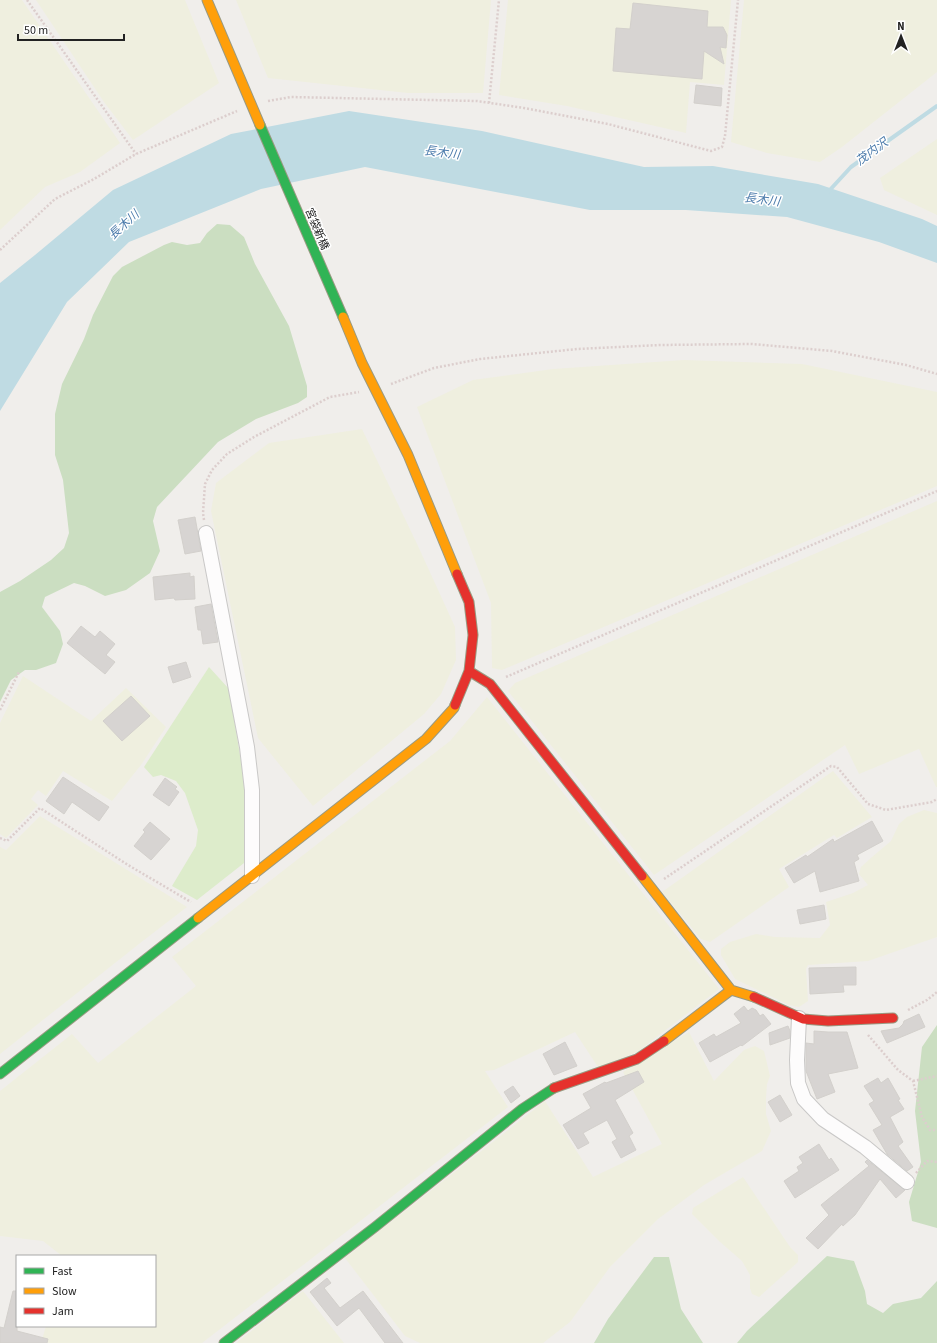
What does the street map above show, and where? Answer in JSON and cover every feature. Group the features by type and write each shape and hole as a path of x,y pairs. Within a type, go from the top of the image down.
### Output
{"street":[{"name":"宮袋新橋","path":"0,1074 426,739 454,708 469,671 473,635 469,602 408,455 362,363 207,0"},
{"path":"206,533 247,747 252,790 252,876"},
{"path":"469,671 490,684 731,990 755,997 799,1018 828,1021 893,1018"},
{"path":"224,1343 375,1227 522,1109 555,1087 637,1059 662,1044 731,990"},
{"path":"799,1018 797,1060 798,1083 804,1099 823,1119 865,1147 907,1182"}],"path":[{"path":"27,0 136,154"},
{"path":"490,103 499,0"},
{"path":"0,250 56,199 136,154 251,104 291,97 477,101 524,108 608,124 711,151 722,147 725,136 738,0"},
{"path":"206,533 203,513 205,484 212,470 228,454 254,437 330,397 376,389 434,368 480,358 578,349 660,345 752,344 832,351 906,365 937,374"},
{"path":"490,684 937,491"},
{"path":"0,710 19,672"},
{"path":"651,888 831,766 838,767 868,804 886,810 932,802 937,799"},
{"path":"0,838 7,842 40,808 128,865 207,912"},
{"path":"893,1018 927,1000 937,992"},
{"path":"855,1020 898,1070 913,1081 922,1117 930,1130 937,1130"},
{"path":"913,1081 937,1076"},
{"path":"907,1182 927,1161 937,1162"}],"green space":[{"path":"0,0 22,0 120,143 80,172 45,187 0,230"},
{"path":"36,0 185,0 219,83 133,140 104,102"},
{"path":"236,0 491,0 483,93 408,93 268,78"},
{"path":"508,0 731,0 724,85 690,82 686,133 567,106 499,95"},
{"path":"744,0 937,0 937,72 842,147 820,162 767,153 731,142"},
{"path":"937,139 937,215 884,190 880,178"},
{"path":"217,224 230,225 244,237 255,264 289,326 307,386 307,397 298,403 256,419 218,442 157,507 153,521 160,551 150,573 126,590 105,596 85,586 74,583 45,597 42,607 60,631 63,644 56,663 36,670 25,670 11,680 0,702 0,592 20,581 51,560 64,548 69,533 63,480 55,455 55,414 62,384 84,339 93,315 113,276 122,267 172,242 187,245 200,243 207,233"},
{"path":"684,360 802,364 937,392 937,486 502,670 492,668 491,603 417,407 473,380 553,369"},
{"path":"362,429 455,627 456,660 441,694 424,714 313,806 258,738 211,511 216,483 269,443"},
{"path":"937,501 937,787 919,749 859,774 845,745 654,875 508,691 515,683"},
{"path":"209,667 229,689 246,791 244,863 197,900 172,886 196,846 198,830 185,793 176,781 161,775 153,777 144,767"},
{"path":"23,676 91,721 126,688 166,727 141,765 112,801 63,771 46,796 38,790 31,799 38,805 6,838 0,834 0,723"},
{"path":"487,697 719,989 637,1052 598,1067 575,1032 494,1070 485,1071 508,1107 202,1343 41,1343 46,1327 156,1327 156,1255 61,1255 43,1241 0,1236 0,1091 72,1034 98,1063 196,986 172,957 450,741"},
{"path":"833,771 872,817 837,838 834,835 779,869 789,887 710,942 701,939 662,892"},
{"path":"924,810 937,813 937,937 868,961 808,965 806,969 808,1001 799,1007 789,1005 735,979 721,955 721,949 730,942 756,934 775,937 820,938 830,925 826,902 853,893 868,885 859,874 861,867 891,841 899,824 907,817"},
{"path":"40,816 187,907 0,1054 0,847 6,850"},
{"path":"937,1025 937,1228 912,1221 909,1202 921,1162 915,1111 922,1047"},
{"path":"689,1032 714,1081 744,1050 755,1046 764,1051 770,1076 767,1084 766,1114 771,1131 762,1151 704,1185 658,1219 610,1267 570,1322 543,1343 420,1343 405,1336 345,1258 545,1101 593,1177 662,1144 623,1072"},
{"path":"743,1177 790,1247 798,1255 798,1262 759,1297 752,1294 750,1288 750,1275 742,1261 692,1214 693,1208"},
{"path":"827,1256 854,1261 865,1291 867,1304 883,1313 893,1304 921,1298 937,1281 937,1343 737,1343 747,1331"},
{"path":"654,1257 669,1257 681,1309 703,1343 594,1343 608,1319"},
{"path":"303,1291 344,1343 236,1343"}],"water":[{"name":"長木川","path":"349,111 482,131 644,167 713,166 818,184 922,219 937,226 937,263 879,242 787,217 686,210 590,210 365,167 261,189 129,242 67,302 0,411 0,283 113,190 231,134"}],"building":[{"path":"633,3 708,11 707,27 723,27 727,35 726,48 720,47 724,64 704,51 702,79 613,71 616,28 630,29"},
{"path":"696,85 722,88 721,106 694,103"},
{"path":"195,517 201,551 185,554 178,520"},
{"path":"190,573 190,577 194,576 195,599 175,600 174,598 155,600 153,577"},
{"path":"211,604 218,642 203,644 201,630 198,630 195,607"},
{"path":"81,626 95,637 100,631 115,644 106,655 115,662 105,674 67,643"},
{"path":"186,662 191,677 173,683 168,667"},
{"path":"131,696 150,716 122,741 103,721"},
{"path":"63,777 109,807 99,821 72,802 64,814 46,801"},
{"path":"165,778 177,787 175,789 179,792 169,806 153,795"},
{"path":"872,821 883,841 857,855 859,859 854,862 859,881 820,892 815,871 794,883 785,868 806,855 807,857 833,839 834,842"},
{"path":"150,822 170,839 151,860 134,846 145,832 143,830"},
{"path":"824,905 826,919 800,924 797,910"},
{"path":"856,967 856,985 843,985 844,992 810,994 809,968"},
{"path":"744,1006 748,1011 752,1008 756,1010 760,1016 763,1014 771,1024 742,1046 741,1045 710,1062 699,1043 714,1034 716,1037 741,1023 734,1014"},
{"path":"919,1014 925,1027 887,1043 881,1031 899,1028 904,1021"},
{"path":"788,1026 790,1038 770,1045 769,1033"},
{"path":"814,1031 847,1032 858,1068 828,1074 835,1092 817,1099 806,1071 806,1043 814,1044"},
{"path":"565,1042 577,1066 554,1075 543,1054"},
{"path":"638,1071 644,1082 615,1100 633,1133 629,1136 636,1150 621,1158 612,1142 617,1139 607,1120 583,1133 589,1143 578,1149 563,1125 591,1108 583,1094 605,1082 606,1083"},
{"path":"878,1078 881,1083 888,1078 900,1099 898,1100 904,1109 890,1117 903,1142 898,1146 913,1167 907,1171 887,1154 873,1130 882,1125 869,1104 874,1101 864,1086"},
{"path":"513,1086 520,1096 511,1103 504,1092"},
{"path":"780,1095 792,1115 780,1122 768,1102"},
{"path":"819,1144 829,1160 831,1158 839,1170 795,1198 784,1181 799,1171 797,1167 803,1163 799,1157"},
{"path":"867,1160 905,1190 896,1198 880,1179 855,1215 843,1226 842,1224 818,1249 806,1238 829,1215 821,1205 869,1166 865,1162"},
{"path":"327,1278 331,1283 324,1288 340,1308 363,1291 403,1343 385,1343 359,1308 337,1326 310,1292"},
{"path":"13,1291 16,1291 17,1331 48,1339 47,1343 0,1343 0,1327 4,1328"}],"waterway":[{"name":"茂内沢","path":"828,192 851,167 937,106"}],"traffic: fast":[{"path":"260,125 343,317"},
{"path":"0,1074 198,918"},
{"path":"224,1343 375,1227 522,1109 554,1088"}],"traffic: slow":[{"path":"207,0 260,125"},
{"path":"343,317 362,363 408,455 457,574"},
{"path":"198,918 426,739 455,705"},
{"path":"642,876 731,990 754,997"},
{"path":"664,1041 731,990"}],"traffic: jam":[{"path":"455,705 469,671 473,635 469,602 457,574"},
{"path":"469,671 490,684 642,876"},
{"path":"754,997 803,1019 828,1021 893,1018"},
{"path":"554,1088 637,1059 664,1041"}]}
